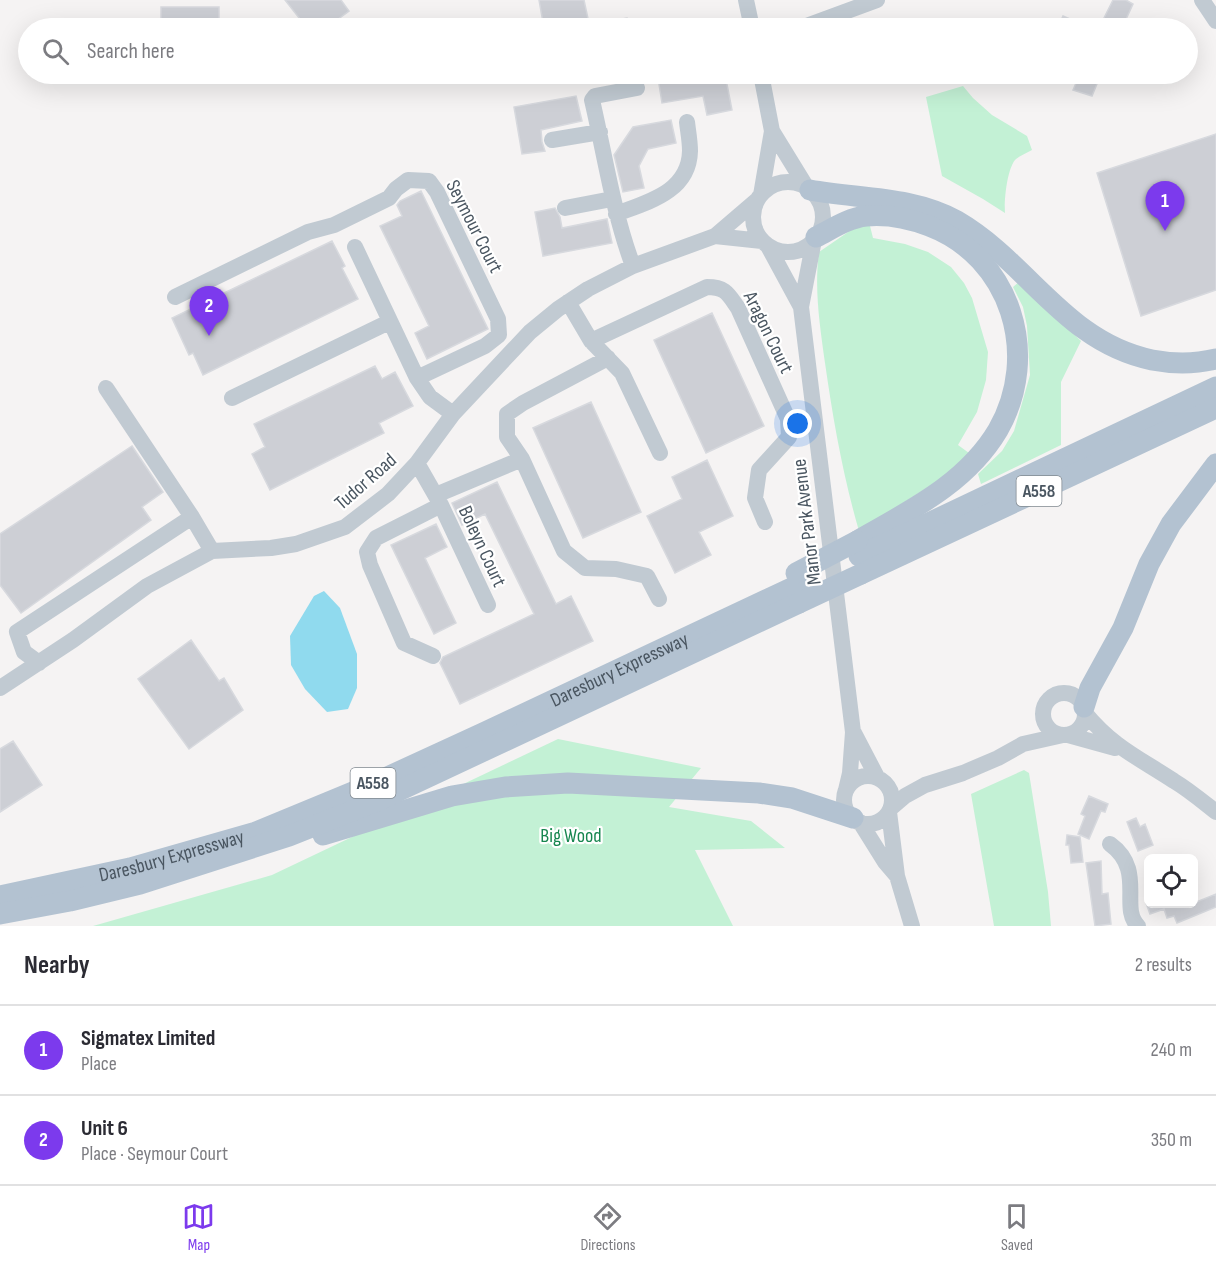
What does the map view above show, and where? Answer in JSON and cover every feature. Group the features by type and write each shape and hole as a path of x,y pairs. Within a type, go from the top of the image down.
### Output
{"main road":[{"path":"808,189 839,196 908,203 955,220 1006,259 1068,318 1112,348 1163,362 1186,363 1216,359"},
{"path":"798,587 859,557 918,506 949,485 976,460 997,430 1012,401 1018,375 1018,344 1013,315 999,285 982,262 961,243 939,230 915,221 890,216 866,216 851,219 815,239"},
{"name":"Daresbury Expressway","path":"0,914 70,901 140,884 289,836 377,801 798,587 1216,387"},
{"name":"Daresbury Expressway","path":"859,557 1216,408"},
{"path":"1084,710 1090,688 1123,628 1149,564 1171,524 1216,464"},
{"name":"Daresbury Expressway","path":"0,896 130,868 256,832 442,752 798,587"},
{"path":"140,884 312,839 452,796 505,787 568,783 759,793 792,798 856,820"}],"street":[{"path":"746,0 750,18"},
{"path":"828,18 877,0"},
{"path":"1202,0 1216,21"},
{"path":"763,84 772,131 808,189 817,198 823,218 815,239 797,251 787,252 765,244 756,232 753,222 753,210 759,198 768,188 777,184 798,184 808,189"},
{"path":"633,266 614,206 592,100 595,96 638,88"},
{"path":"565,208 648,202 676,187 686,170 690,151 687,122"},
{"path":"759,198 772,131"},
{"path":"552,140 600,132"},
{"name":"Seymour Court","path":"175,297 308,232 334,225 389,198 408,180 429,181 437,192 498,320 499,335 485,346 417,378"},
{"name":"Tudor Road","path":"0,688 147,586 212,551 271,548 296,544 345,526 388,494 417,463 453,414 530,332 588,289 633,266 715,236 759,198"},
{"name":"Tudor Road","path":"715,236 765,244"},
{"name":"Manor Park Avenue","path":"815,239 801,306 853,732 850,773 846,790"},
{"name":"Manor Park Avenue","path":"765,244 801,306"},
{"path":"355,247 417,378 430,396 453,414"},
{"name":"Aragon Court","path":"591,341 707,287 718,287 726,292 738,308 788,419 789,436 759,470 755,498 765,522"},
{"path":"568,302 591,341 622,373 660,453"},
{"path":"232,398 389,322"},
{"path":"608,358 523,403 507,414 507,437 522,459 564,551 585,568 616,569 647,576 659,598"},
{"path":"105,388 192,517 212,551"},
{"name":"Boleyn Court","path":"433,656 404,643 370,565 367,552 376,538 438,500 522,459"},
{"name":"Boleyn Court","path":"417,463 438,500 488,605"},
{"path":"39,663 24,652 17,632 192,517"},
{"path":"1023,744 1050,698 1063,693 1076,697 1099,730 1124,751 1175,782 1216,812"},
{"path":"1043,709 1044,721 1051,731 1124,751"},
{"path":"856,820 873,823 885,817 905,796 925,785 963,773 1023,744 1073,733 1082,725 1084,710"},
{"name":"Manor Park Avenue","path":"853,732 880,779"},
{"path":"897,876 845,805 846,790 856,779 863,776 925,785"},
{"path":"880,779 891,793 890,810 897,876 912,926"},
{"path":"1107,843 1117,849 1127,866 1131,879 1130,909 1133,922 1138,926"}],"green space":[{"path":"963,86 992,115 1027,136 1032,150 1015,160 1012,165 1007,185 1005,213 942,176 926,97"},
{"path":"869,222 873,238 905,244 928,252 951,267 972,298 988,352 986,380 977,412 958,445 969,453 947,475 859,531 843,468 831,405 817,280 819,252 851,230"},
{"path":"1019,282 1081,341 1061,382 1061,445 981,484 978,474 1002,451 1014,431 1030,375 1027,326 1023,307 1013,287"},
{"name":"Big Wood","path":"558,739 701,768 669,807 751,821 785,848 695,850 733,926 93,926 272,875"},
{"path":"1024,770 1029,773 1048,892 1051,926 994,926 971,794"}],"water":[{"path":"324,591 340,608 357,654 357,688 348,709 327,712 305,689 291,665 290,636 314,596"}],"building":[{"path":"285,0 341,0 349,11 340,18 299,18"},
{"path":"539,0 584,0 588,18 542,18"},
{"path":"1113,0 1126,0 1133,4 1127,18 1104,18"},
{"path":"161,7 219,7 219,18 161,18"},
{"path":"659,84 727,84 732,110 707,115 703,96 662,103"},
{"path":"1076,84 1097,84 1092,96 1073,90"},
{"path":"576,96 582,121 541,130 545,151 522,154 514,107"},
{"path":"671,120 676,143 648,149 639,166 644,188 623,192 614,155 633,127"},
{"path":"1216,134 1216,290 1141,316 1097,173"},
{"path":"421,191 488,329 427,359 415,333 429,326 380,226 402,216 397,205 400,201"},
{"path":"555,208 562,228 607,219 612,243 543,256 535,212"},
{"path":"332,241 345,266 342,268 358,299 203,375 193,353 189,355 172,318"},
{"path":"712,313 764,426 706,453 654,340"},
{"path":"375,366 382,379 395,372 413,406 379,423 384,433 270,490 252,454 265,447 254,424"},
{"path":"591,402 641,512 583,538 533,428"},
{"path":"132,446 163,492 142,507 151,520 21,613 0,585 0,534"},
{"path":"707,460 733,516 699,532 711,555 675,573 647,516 682,499 672,477"},
{"path":"497,482 556,604 571,596 593,641 460,704 440,663 443,657 534,614 485,514 462,525 452,503"},
{"path":"436,524 447,547 425,558 456,623 434,634 391,545"},
{"path":"191,640 219,681 224,678 243,710 189,749 138,679"},
{"path":"13,741 42,785 0,812 0,749"},
{"path":"1089,796 1108,804 1105,812 1101,811 1089,839 1078,834 1085,816 1081,814"},
{"path":"1136,818 1140,827 1145,824 1153,845 1138,851 1127,822"},
{"path":"1067,835 1080,837 1083,862 1071,863 1069,845 1066,845"},
{"path":"1101,861 1102,894 1108,893 1111,924 1095,926 1086,863"},
{"path":"1216,894 1216,907 1177,923 1174,916 1167,918 1164,909 1150,914 1148,908 1198,908 1198,901"}],"place":[{"name":"Sigmatex Limited","path":"1165,231"},
{"name":"Unit 6","path":"209,336"}]}
